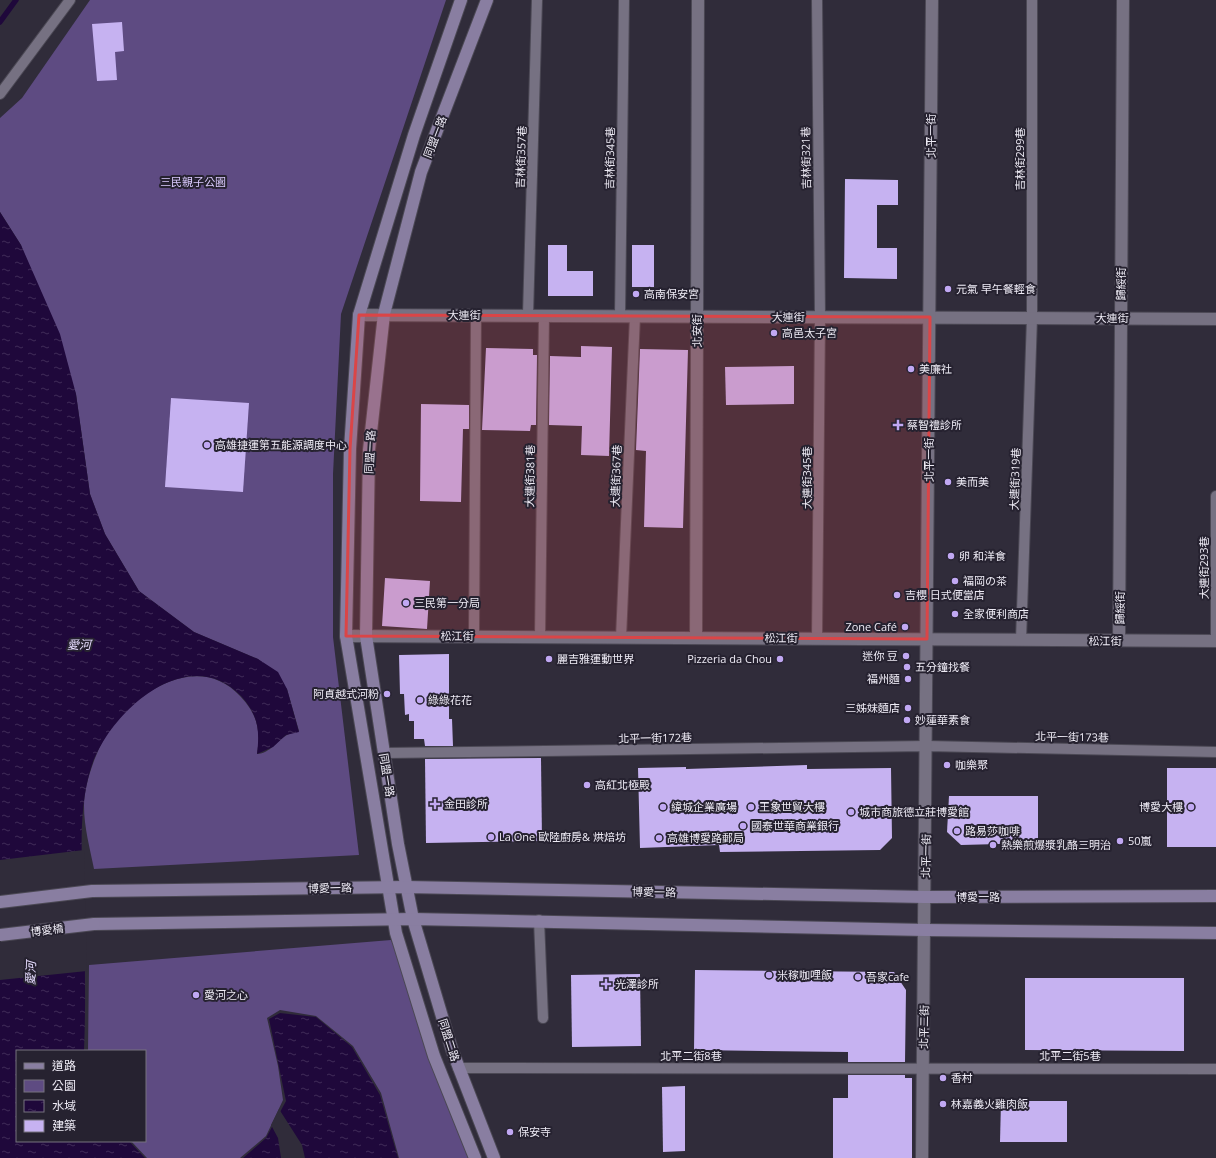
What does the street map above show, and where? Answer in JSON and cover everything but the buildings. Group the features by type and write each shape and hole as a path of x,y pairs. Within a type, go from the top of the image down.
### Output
{"main road":[{"name":"同盟一路","path":"393,919 346,636 350,449 359,314 414,135 461,0"},
{"name":"同盟一路","path":"413,919 406,887 366,636 369,450 384,314 421,172 487,0"},
{"name":"博愛一路","path":"0,902 92,891 406,887 925,897 1216,896"},
{"path":"393,919 539,920 925,930 1216,933"},
{"name":"同盟二路","path":"393,919 434,1056 475,1158"},
{"name":"博愛橋","path":"0,935 94,924 393,919"},
{"name":"同盟二路","path":"413,919 458,1068 494,1158"}],"street":[{"name":"北安街","path":"696,638 698,0"},
{"name":"北平一街","path":"925,897 932,0"},
{"name":"歸綏街","path":"1119,641 1122,0"},
{"name":"大連街","path":"359,314 1216,319"},
{"name":"松江街","path":"346,636 1216,641"},
{"name":"北平二街","path":"922,1158 925,897"}],"lane":[{"path":"0,94 70,0"},
{"name":"吉林街357巷","path":"528,315 537,0"},
{"name":"吉林街345巷","path":"620,316 624,0"},
{"name":"吉林街321巷","path":"817,0 820,317"},
{"name":"吉林街299巷","path":"1032,0 1032,318"},
{"path":"474,636 476,315"},
{"name":"大連街381巷","path":"540,637 544,315"},
{"name":"大連街367巷","path":"621,638 635,316"},
{"name":"大連街345巷","path":"818,639 820,317"},
{"name":"大連街319巷","path":"1021,640 1032,318"},
{"name":"大連街293巷","path":"1216,496 1216,641"},
{"name":"北平一街172巷","path":"384,753 927,746"},
{"name":"北平一街173巷","path":"927,746 1216,752"},
{"path":"539,920 544,1018"},
{"name":"北平二街8巷","path":"458,1068 923,1068"},
{"name":"北平二街5巷","path":"923,1068 1216,1069"}],"highlighted area":[{"path":"359,315 930,317 927,639 346,636 350,449"}],"green space":[{"name":"三民親子公園","path":"90,0 446,0 341,314 333,474 333,637 359,855 94,869 84,814 88,778 99,748 108,732 120,717 151,691 169,682 188,677 206,677 224,683 240,696 254,716 258,729 257,754 270,749 288,734 299,731 287,689 258,659 194,632 139,591 105,534 90,494 76,394 21,245 0,212 0,118 22,98"},
{"path":"391,940 420,1009 475,1158 399,1158 381,1093 353,1046 316,1016 280,1010 267,1018 278,1066 283,1100 266,1136 240,1158 147,1158 132,1142 146,1142 146,1050 88,1050 89,965"}],"water":[{"name":"愛河","path":"0,212 21,245 60,334 76,394 90,494 105,534 139,591 194,632 258,659 278,672 287,689 299,732 286,735 273,747 257,754 258,730 254,716 247,703 241,696 220,681 198,676 175,680 152,690 132,706 114,726 100,747 91,768 82,817 85,976 84,1050 16,1050 16,1142 130,1142 145,1158 0,1158"},
{"path":"280,1013 316,1017 352,1047 380,1095 398,1158 243,1158 266,1138 286,1101 269,1019"}],"pier":[{"path":"84,850 87,971 0,980 0,860"},
{"path":"279,1109 302,1145 305,1158 281,1158 278,1138 271,1125"}],"waterway":[{"path":"0,22 16,0"}],"place":[{"name":"元氣 早午餐輕食","path":"948,289"},
{"name":"高南保安宮","path":"636,294"},
{"name":"高邑太子宮","path":"774,333"},
{"name":"美廉社","path":"911,369"},
{"name":"蔡智禮診所","path":"898,425"},
{"name":"高雄捷運第五能源調度中心","path":"207,445"},
{"name":"美而美","path":"948,482"},
{"name":"卵 和洋食","path":"951,556"},
{"name":"福岡の茶","path":"955,581"},
{"name":"吉櫻 日式便當店","path":"897,595"},
{"name":"三民第一分局","path":"406,603"},
{"name":"全家便利商店","path":"955,614"},
{"name":"Zone Café","path":"905,627"},
{"name":"迷你 豆","path":"906,656"},
{"name":"麗吉雅運動世界","path":"549,659"},
{"name":"Pizzeria da Chou","path":"780,659"},
{"name":"五分鐘找餐","path":"907,667"},
{"name":"福州麵","path":"908,679"},
{"name":"阿貞越式河粉","path":"387,694"},
{"name":"綠綠花花","path":"420,700"},
{"name":"三姊妹麵店","path":"908,708"},
{"name":"妙蓮華素食","path":"907,720"},
{"name":"咖樂聚","path":"947,765"},
{"name":"高紅北極殿","path":"587,785"},
{"name":"金田診所","path":"435,804"},
{"name":"緯城企業廣場","path":"663,807"},
{"name":"王象世貿大樓","path":"751,807"},
{"name":"博愛大樓","path":"1191,807"},
{"name":"城市商旅德立莊博愛館","path":"851,812"},
{"name":"國泰世華商業銀行","path":"743,826"},
{"name":"路易莎咖啡","path":"957,831"},
{"name":"La One 歐陸廚房& 烘焙坊","path":"491,837"},
{"name":"高雄博愛路郵局","path":"659,838"},
{"name":"50嵐","path":"1120,841"},
{"name":"熱樂煎爆漿乳酪三明治","path":"993,845"},
{"name":"米稼咖哩飯","path":"769,975"},
{"name":"吾家cafe","path":"858,977"},
{"name":"光澤診所","path":"606,984"},
{"name":"愛河之心","path":"196,995"},
{"name":"香村","path":"943,1078"},
{"name":"林嘉義火雞肉飯","path":"943,1104"},
{"name":"保安寺","path":"510,1132"}]}
